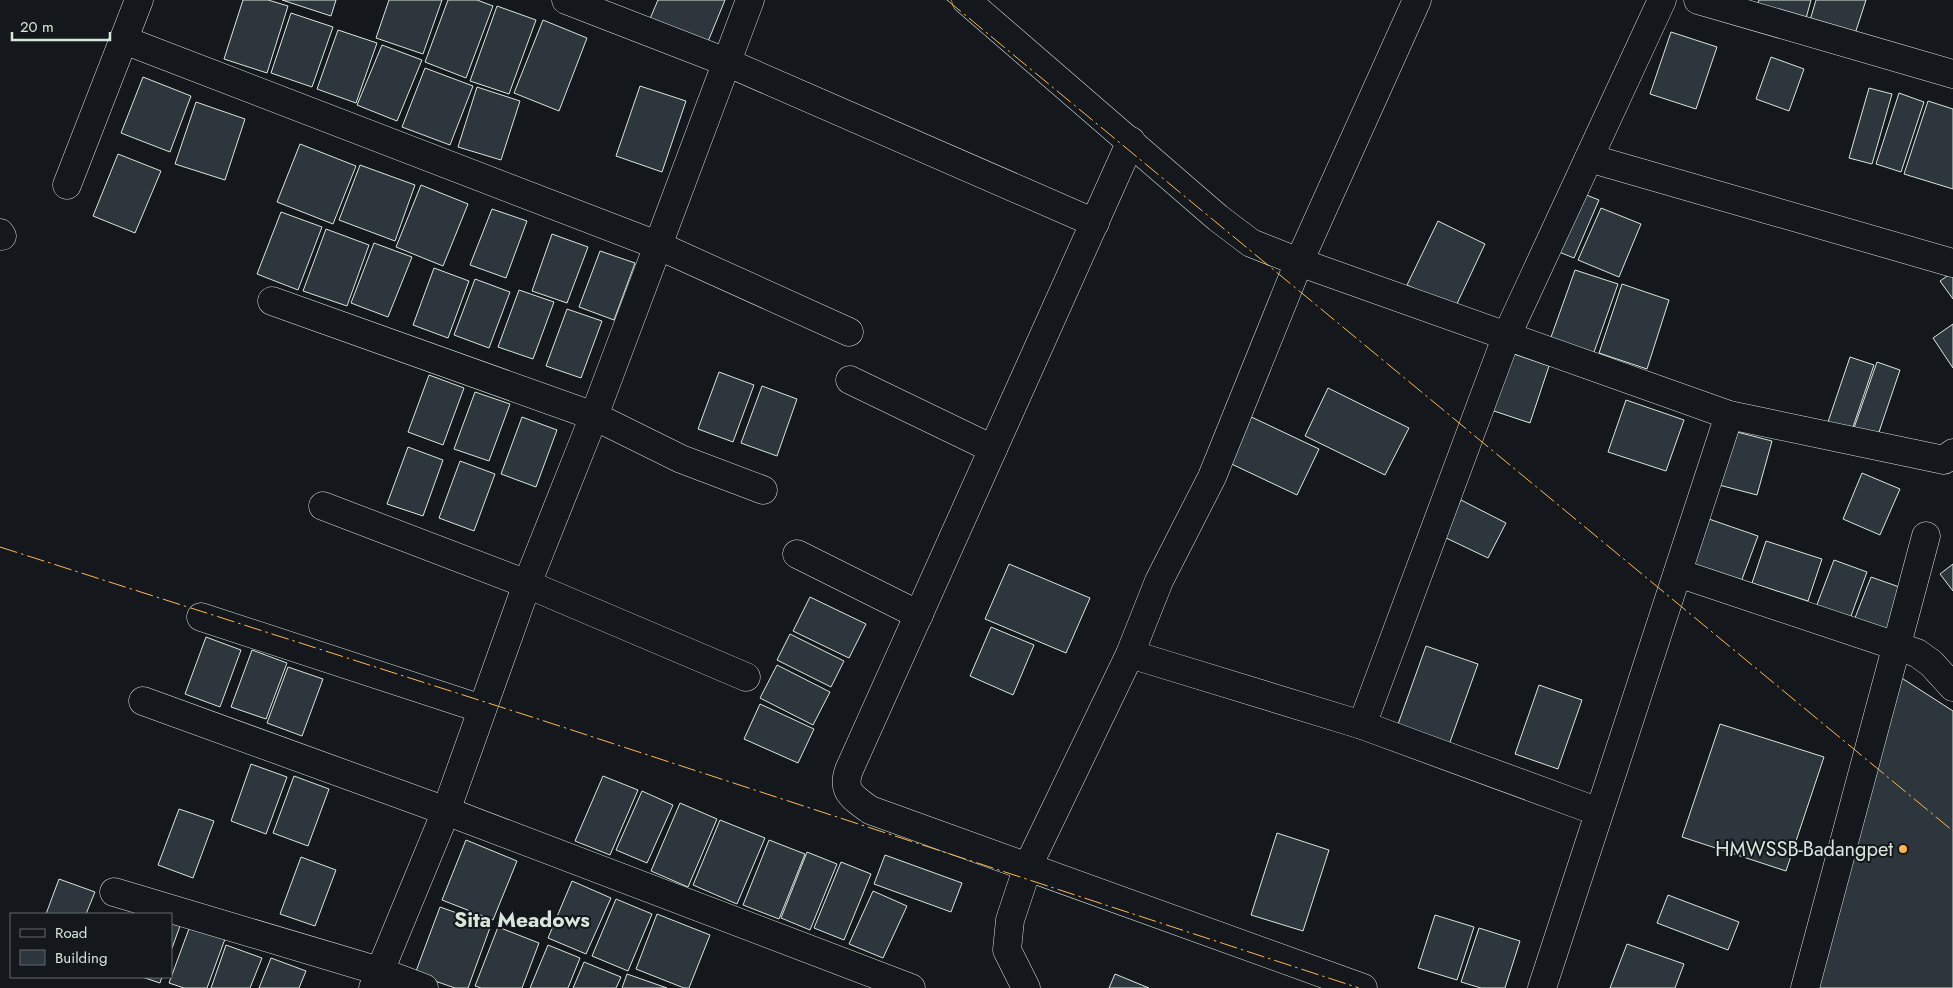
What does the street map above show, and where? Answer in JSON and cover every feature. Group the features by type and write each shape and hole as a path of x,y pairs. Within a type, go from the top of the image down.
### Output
{"street":[{"path":"67,185 139,0"},
{"path":"566,0 726,62 1095,223"},
{"path":"376,979 446,811 527,584 594,416 750,0"},
{"path":"966,0 1218,218 1251,243 1298,262 1729,415 1944,460 1953,453"},
{"path":"1026,988 1007,950 1010,920 1028,866 1130,654 1159,581 1212,477 1298,262 1416,0"},
{"path":"1362,725 1507,335 1662,0"},
{"path":"1698,0 1953,74"},
{"path":"124,40 657,245 850,332"},
{"path":"1131,141 849,770 845,781 846,787 853,798 870,810 1363,988"},
{"path":"1589,158 1953,264"},
{"path":"272,301 594,416 681,459 763,490"},
{"path":"850,380 993,450"},
{"path":"1542,988 1729,415"},
{"path":"323,506 527,584 746,677"},
{"path":"1804,988 1898,646 1926,536"},
{"path":"796,554 919,615"},
{"path":"1678,573 1917,653 1931,663 1953,687"},
{"path":"201,617 482,709"},
{"path":"1130,654 1362,725 1599,812"},
{"path":"143,701 446,811 912,988"},
{"path":"114,892 376,979 424,988"}],"building":[{"path":"243,0 268,0 288,6 267,73 224,59"},
{"path":"282,0 336,0 331,16"},
{"path":"389,0 442,0 423,54 376,38"},
{"path":"448,0 477,0 493,6 466,78 425,62"},
{"path":"658,0 725,0 707,44 649,21"},
{"path":"1759,0 1811,0 1805,22 1756,7"},
{"path":"1816,0 1866,0 1853,40 1808,27"},
{"path":"497,6 536,20 509,94 470,81"},
{"path":"291,13 333,27 312,87 271,73"},
{"path":"543,20 587,38 559,111 514,93"},
{"path":"338,30 377,43 356,103 317,89"},
{"path":"1671,32 1717,47 1696,109 1650,94"},
{"path":"382,45 422,60 397,121 357,105"},
{"path":"1771,57 1804,69 1789,111 1756,99"},
{"path":"425,68 473,86 450,145 402,127"},
{"path":"143,77 191,96 170,152 121,133"},
{"path":"640,86 686,101 662,172 616,156"},
{"path":"477,87 520,101 501,160 458,147"},
{"path":"1869,88 1892,94 1872,164 1849,158"},
{"path":"1899,93 1924,102 1901,172 1876,164"},
{"path":"1928,101 1953,109 1953,189 1904,174"},
{"path":"196,102 245,119 225,180 175,164"},
{"path":"300,144 356,166 333,224 277,202"},
{"path":"118,154 161,171 135,233 93,216"},
{"path":"360,165 415,185 395,241 339,220"},
{"path":"421,185 468,204 443,266 396,247"},
{"path":"1579,192 1599,200 1574,258 1554,250"},
{"path":"1601,208 1641,224 1619,277 1578,260"},
{"path":"492,209 527,221 506,278 470,265"},
{"path":"281,212 322,227 298,290 257,274"},
{"path":"1438,221 1485,244 1455,308 1407,285"},
{"path":"326,229 369,245 347,306 303,291"},
{"path":"552,234 588,247 567,303 532,291"},
{"path":"374,243 412,257 388,317 351,303"},
{"path":"600,251 635,263 614,320 579,307"},
{"path":"434,268 469,281 448,338 413,325"},
{"path":"1575,270 1618,284 1593,355 1550,340"},
{"path":"1953,272 1953,299 1940,281"},
{"path":"475,279 510,292 489,348 454,335"},
{"path":"1622,284 1669,300 1647,369 1599,353"},
{"path":"519,290 554,302 533,359 498,347"},
{"path":"567,309 602,321 581,378 546,366"},
{"path":"1953,324 1953,368 1933,338"},
{"path":"1511,353 1549,366 1530,423 1491,410"},
{"path":"1850,357 1874,365 1852,430 1828,422"},
{"path":"1877,362 1900,370 1878,435 1854,428"},
{"path":"719,372 754,385 733,442 698,429"},
{"path":"429,375 464,388 443,445 408,432"},
{"path":"762,386 797,399 777,456 741,443"},
{"path":"1328,388 1409,428 1385,475 1305,436"},
{"path":"475,392 510,404 489,461 454,449"},
{"path":"1626,400 1684,420 1666,471 1608,452"},
{"path":"1245,414 1319,449 1297,495 1223,460"},
{"path":"522,417 557,430 536,487 501,474"},
{"path":"1733,431 1772,441 1757,495 1719,485"},
{"path":"408,447 443,460 423,516 387,504"},
{"path":"460,461 495,474 474,531 439,518"},
{"path":"1862,473 1900,489 1880,535 1843,519"},
{"path":"1461,500 1506,523 1488,558 1442,536"},
{"path":"1706,518 1758,536 1741,582 1690,564"},
{"path":"1766,541 1822,559 1808,601 1752,583"},
{"path":"1834,560 1867,572 1847,627 1813,615"},
{"path":"1009,564 1090,598 1066,653 985,619"},
{"path":"1953,564 1953,591 1940,574"},
{"path":"1871,577 1905,589 1886,641 1851,628"},
{"path":"810,597 866,624 849,658 793,631"},
{"path":"991,627 1034,645 1013,695 970,676"},
{"path":"790,634 844,661 831,687 777,660"},
{"path":"206,637 241,650 220,707 185,694"},
{"path":"1426,646 1478,664 1449,745 1397,727"},
{"path":"252,650 287,663 266,719 231,707"},
{"path":"777,665 830,692 813,725 760,698"},
{"path":"288,667 323,679 302,736 267,723"},
{"name":"HMWSSB-Badangpet","path":"1897,675 1953,711 1953,988 1818,988"},
{"path":"1539,685 1582,700 1558,769 1515,754"},
{"path":"760,704 814,729 798,763 744,739"},
{"path":"1720,724 1824,757 1786,871 1682,837"},
{"path":"251,764 287,777 266,834 231,821"},
{"path":"294,776 329,789 308,846 273,833"},
{"path":"603,776 638,790 610,855 575,841"},
{"path":"642,791 673,805 647,863 616,850"},
{"path":"680,803 717,819 688,887 651,871"},
{"path":"179,809 214,821 193,878 158,865"},
{"path":"720,820 765,838 737,904 693,885"},
{"path":"1277,833 1329,850 1303,931 1251,915"},
{"path":"466,840 517,861 493,920 442,900"},
{"path":"769,840 805,854 779,919 743,905"},
{"path":"807,852 837,864 810,930 781,918"},
{"path":"885,855 962,883 951,912 874,884"},
{"path":"301,857 336,870 315,926 280,914"},
{"path":"841,862 871,874 844,940 814,928"},
{"path":"59,879 95,892 86,913 46,913"},
{"path":"572,881 611,898 586,954 548,938"},
{"path":"873,891 907,906 883,958 849,944"},
{"path":"1668,895 1739,922 1728,950 1657,923"},
{"path":"616,899 652,914 628,971 592,956"},
{"path":"440,907 491,925 468,988 455,988 415,974"},
{"path":"657,914 710,935 689,988 684,988 636,969"},
{"path":"1435,915 1474,927 1457,980 1418,968"},
{"path":"172,923 180,926 172,948"},
{"path":"190,926 225,939 207,988 184,988 169,983"},
{"path":"498,927 539,943 522,988 481,988 475,986"},
{"path":"1479,928 1520,941 1505,988 1481,988 1461,982"},
{"path":"1627,944 1684,964 1675,988 1610,988"},
{"path":"226,945 262,958 250,988 211,988"},
{"path":"548,945 580,958 568,988 530,988"},
{"path":"271,958 306,971 299,988 259,988"},
{"path":"584,962 621,977 616,988 573,988"},
{"path":"627,974 667,988 622,988"},
{"path":"1115,974 1149,988 1109,988"},
{"path":"145,978 162,978 160,983"}],"power":[{"path":"947,0 1953,831"},
{"path":"0,547 535,718 1359,988"}],"place":[{"name":"HMWSSB-Badangpet","path":"1903,849"}],"district":[{"name":"Sita Meadows","path":"522,920"}]}
